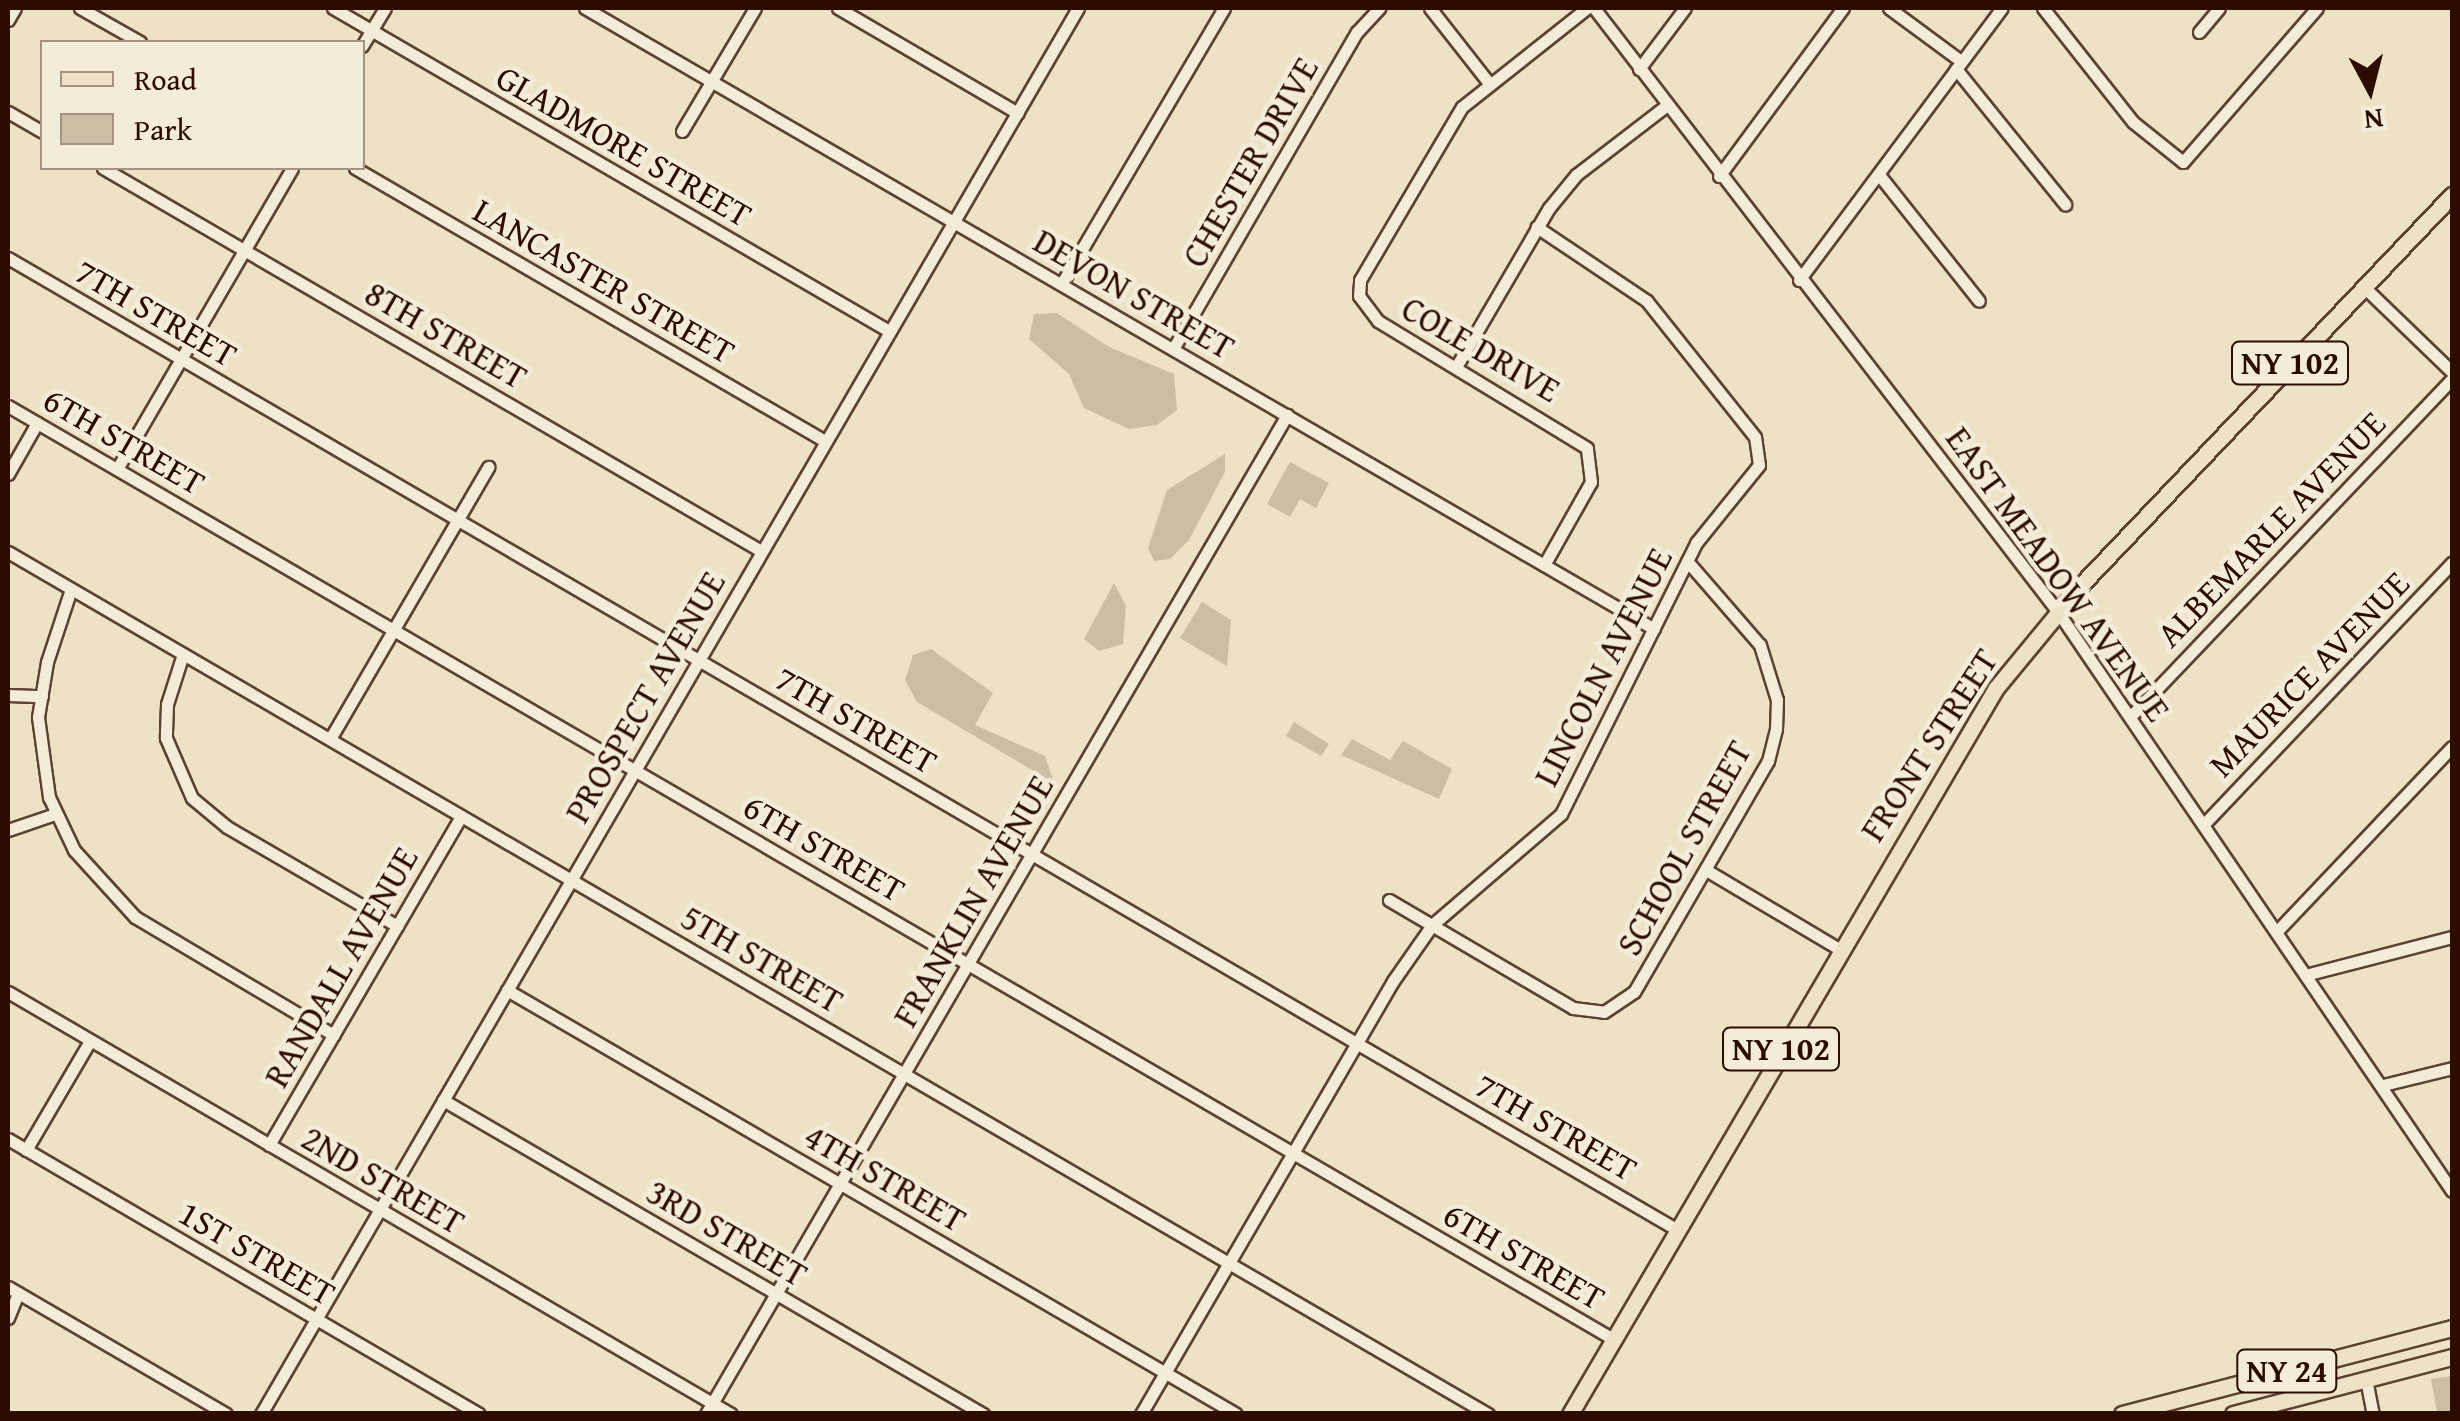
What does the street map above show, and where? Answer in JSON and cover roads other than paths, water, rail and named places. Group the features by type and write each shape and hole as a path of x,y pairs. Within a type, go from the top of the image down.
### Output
{"main road":[{"name":"FRONT STREET","path":"1570,1414 1955,750 2058,612 2452,195"},
{"name":"NY 24","path":"2122,1414 2452,1328"},
{"name":"NY 24","path":"2233,1414 2452,1357"}],"street":[{"path":"8,20 15,8"},
{"path":"80,8 136,40"},
{"name":"GLADMORE STREET","path":"333,8 889,331"},
{"path":"365,41 384,8"},
{"name":"DEVON STREET","path":"585,8 1654,628"},
{"path":"682,131 755,8"},
{"path":"838,8 1018,113"},
{"name":"PROSPECT AVENUE","path":"261,1414 1078,8"},
{"path":"1062,284 1224,8"},
{"name":"CHESTER DRIVE","path":"1173,349 1357,32 1379,8"},
{"path":"1430,8 1488,82"},
{"name":"COLE DRIVE","path":"1544,564 1590,482 1590,454 1574,435 1370,315 1358,296 1360,280 1448,127 1488,82 1590,8"},
{"name":"EAST MEADOW AVENUE","path":"1590,8 2058,612 2279,929 2452,1191"},
{"path":"1639,69 1685,8"},
{"path":"1718,176 1843,8"},
{"path":"1889,8 1958,65 2065,204"},
{"path":"1800,280 2002,8"},
{"path":"2043,8 2134,122 2183,162 2317,8"},
{"path":"2199,32 2219,8"},
{"path":"1456,367 1537,228 1576,176 1666,106"},
{"path":"8,112 40,131"},
{"name":"8TH STREET","path":"106,170 761,551"},
{"path":"117,469 291,170"},
{"name":"LANCASTER STREET","path":"358,170 825,440"},
{"path":"1880,176 1979,301"},
{"name":"LINCOLN AVENUE","path":"1141,1414 1356,1043 1432,925 1561,814 1688,561 1714,518 1752,480 1759,465 1755,437 1647,300 1537,228"},
{"name":"7TH STREET","path":"8,258 1676,1229"},
{"path":"2363,286 2452,375"},
{"name":"ALBEMARLE AVENUE","path":"2130,717 2452,375"},
{"name":"6TH STREET","path":"8,406 1613,1339"},
{"name":"FRANKLIN AVENUE","path":"709,1408 1287,415"},
{"path":"8,474 37,423"},
{"path":"330,739 488,467"},
{"name":"5TH STREET","path":"8,552 1488,1414"},
{"name":"SCHOOL STREET","path":"1432,925 1573,1008 1604,1012 1622,1004 1706,870 1768,760 1777,700 1760,645 1688,561"},
{"name":"MAURICE AVENUE","path":"2205,823 2452,563"},
{"path":"71,589 42,696 40,755 54,814 92,876 134,918 334,1035"},
{"path":"184,654 167,704 166,738 192,798 227,828 397,926"},
{"path":"8,695 42,696"},
{"path":"2279,929 2452,747"},
{"path":"8,830 54,814"},
{"name":"RANDALL AVENUE","path":"270,1145 460,816"},
{"path":"1706,870 1839,949"},
{"path":"1389,900 1432,925"},
{"path":"2309,974 2452,938"},
{"name":"4TH STREET","path":"507,990 1236,1414"},
{"name":"2ND STREET","path":"8,992 709,1408 731,1414"},
{"path":"26,1150 90,1041"},
{"path":"2383,1085 2452,1068"},
{"name":"3RD STREET","path":"444,1100 983,1414"},
{"name":"1ST STREET","path":"8,1139 479,1414"},
{"path":"8,1318 13,1290 226,1414"},
{"path":"2366,1380 2373,1414"}]}
